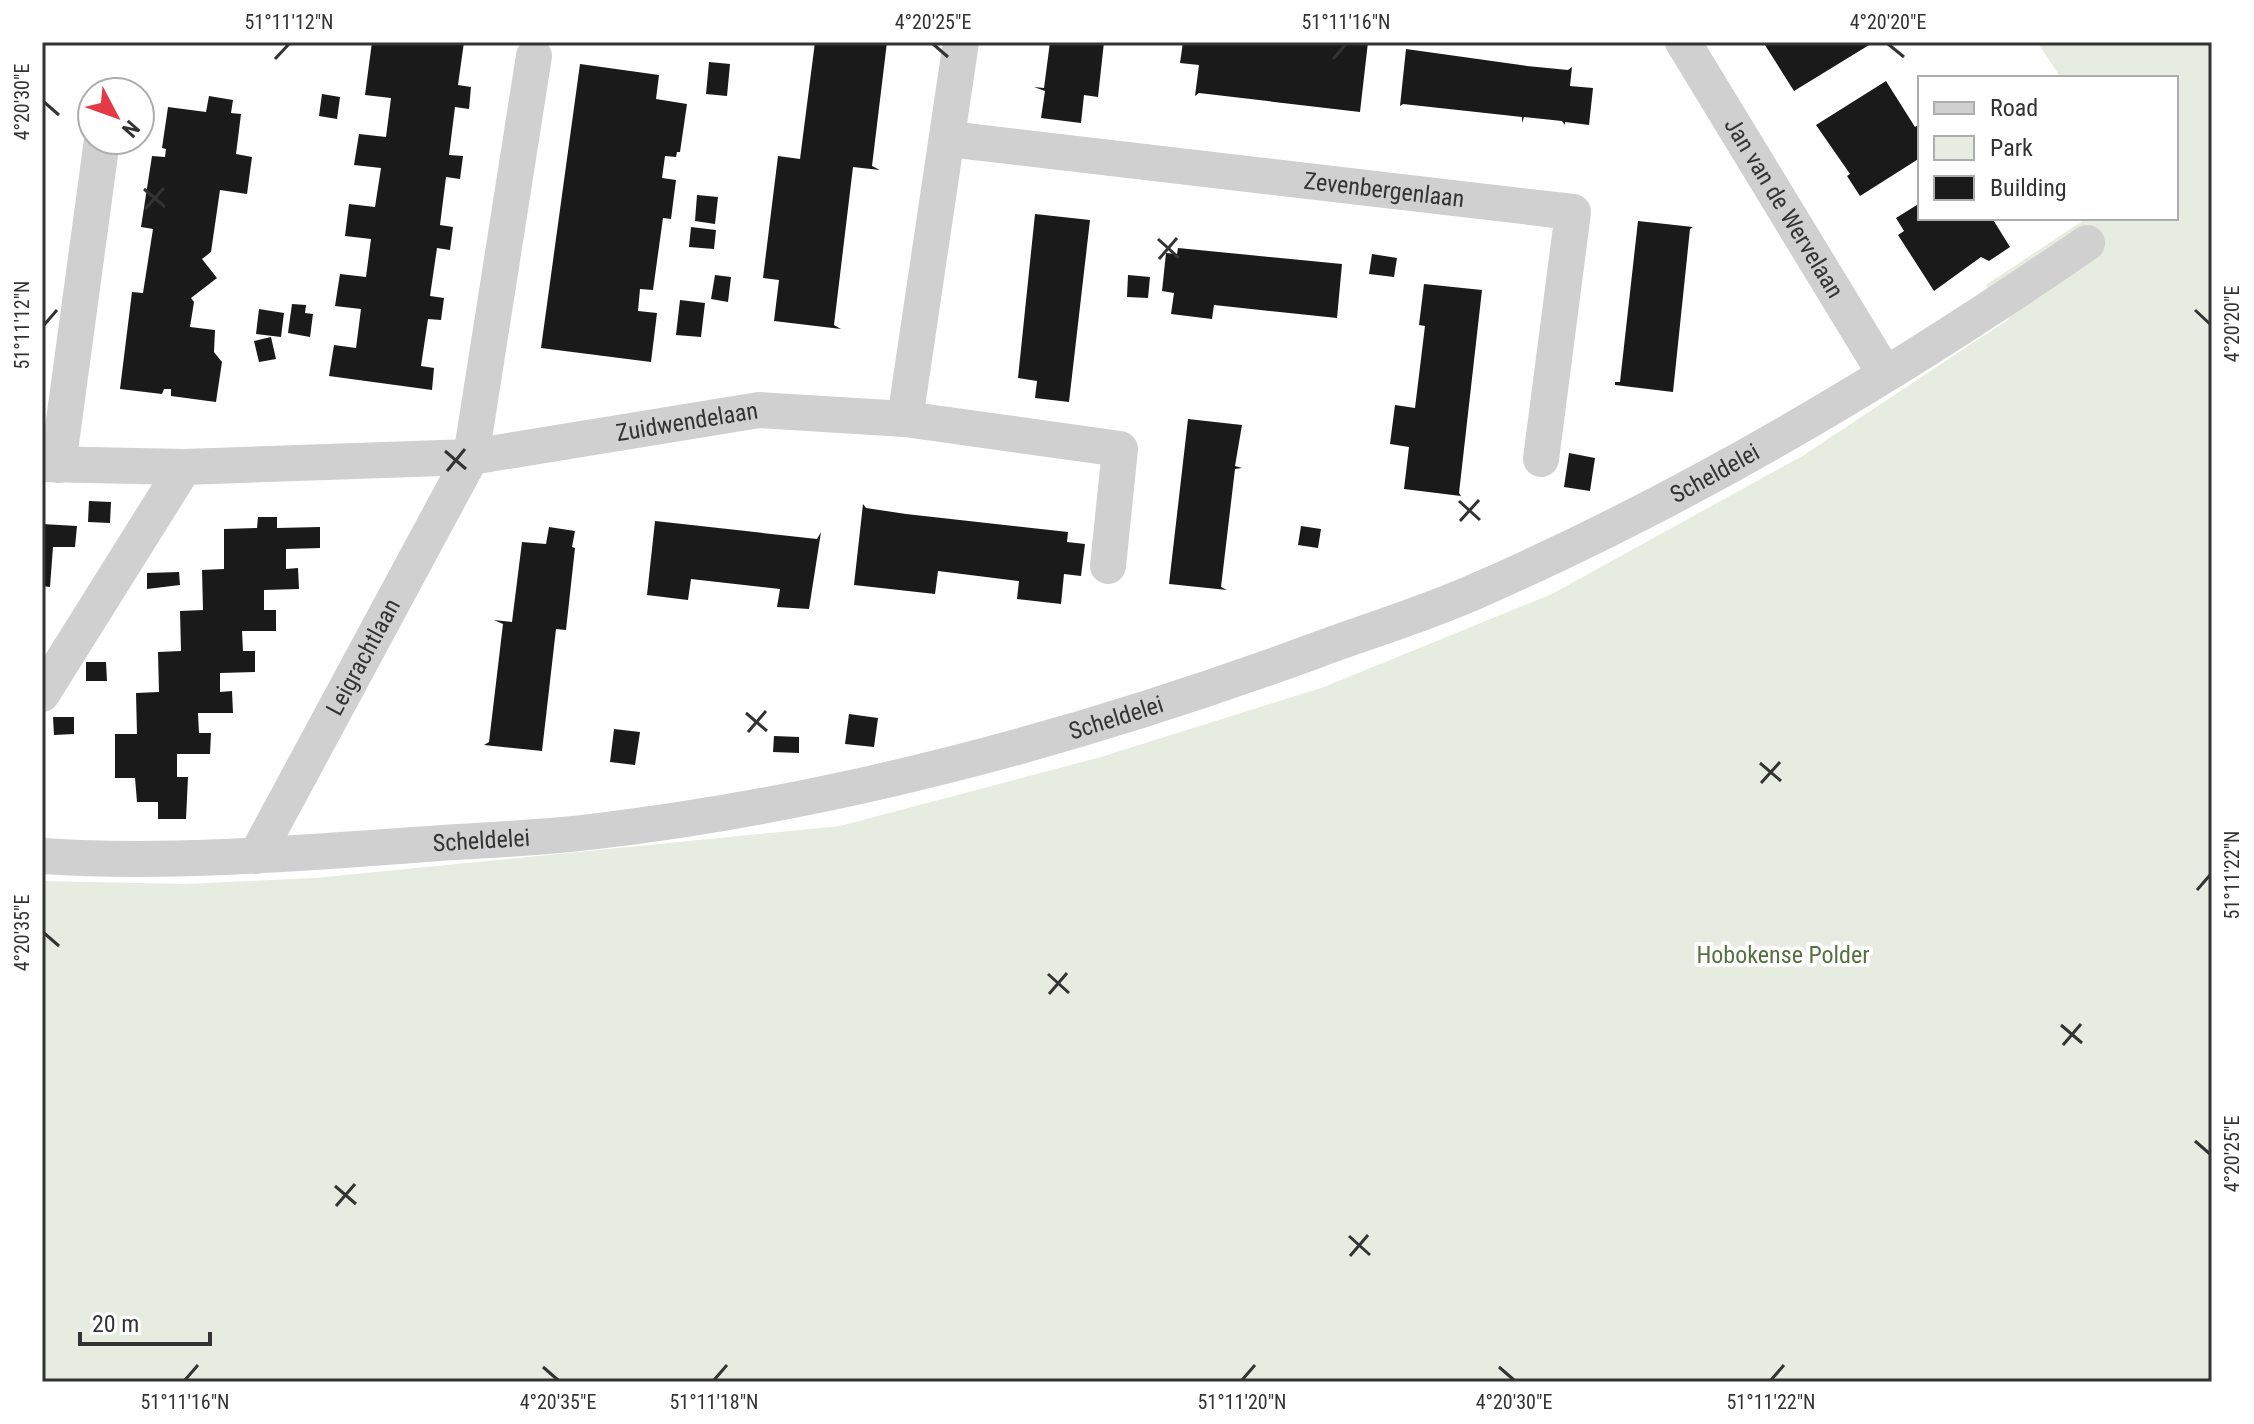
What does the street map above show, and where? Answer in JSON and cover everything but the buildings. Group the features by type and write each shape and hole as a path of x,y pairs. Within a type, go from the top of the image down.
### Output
{"street":[{"path":"905,419 961,42"},
{"name":"Jan van de Wervelaan","path":"1683,42 1885,374"},
{"path":"471,457 534,56"},
{"name":"Zevenbergenlaan","path":"949,139 1573,212 1541,459"},
{"name":"Zuidwendelaan","path":"99,156 50,465 184,467 471,457 759,410 905,419 1120,449 1108,566"},
{"name":"Scheldelei","path":"42,856 130,859 256,856 595,832 716,814 871,782 1058,737 1247,676 1478,591 1644,510 1885,374 2087,243"},
{"name":"Leigrachtlaan","path":"256,856 471,457"},
{"path":"42,694 184,467"}],"green space":[{"name":"Hobokense Polder","path":"2037,42 2212,42 2212,1382 42,1382 42,881 185,884 315,878 840,826 1101,757 1324,687 1552,594 1804,455 2009,319 1986,285 2084,220 2178,220 2178,76 2060,76"}]}
